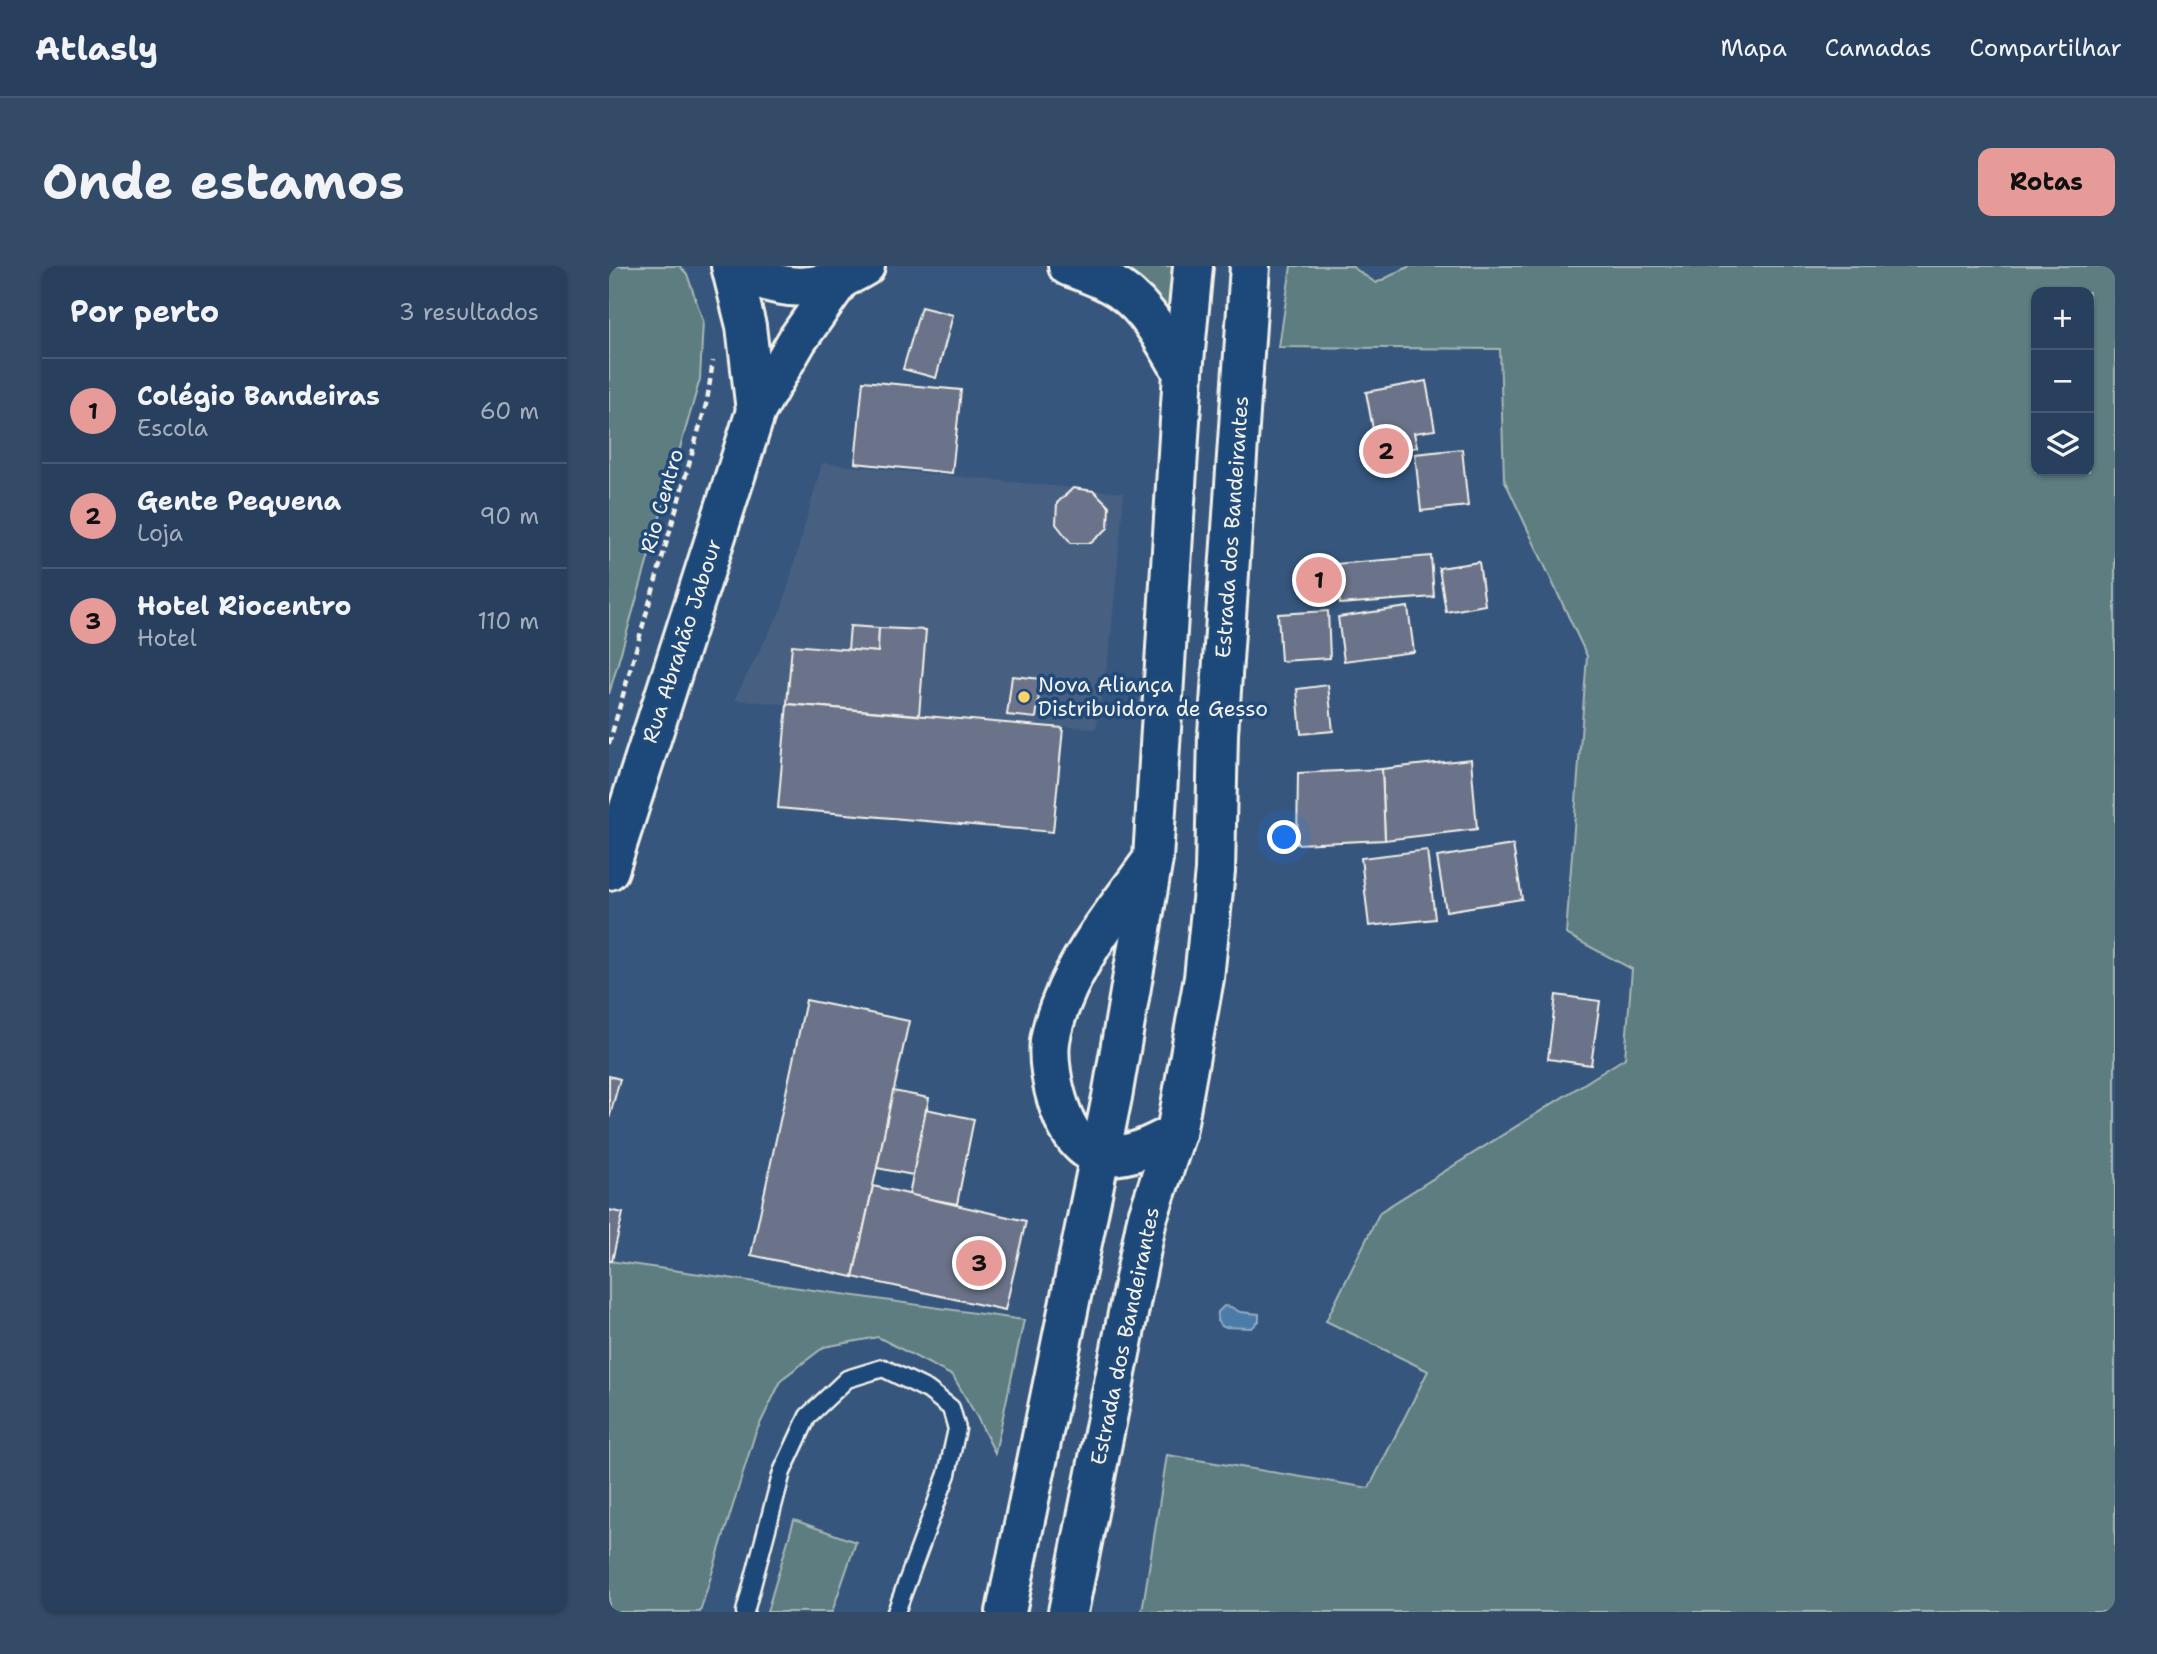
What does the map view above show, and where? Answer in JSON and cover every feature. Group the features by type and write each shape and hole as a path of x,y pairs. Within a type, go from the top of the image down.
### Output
{"main road":[{"path":"732,266 757,280 775,285 805,287 852,274"},
{"name":"Rua Abrahão Jabour","path":"732,266 746,326 756,411"},
{"path":"1068,266 1110,283 1130,298 1148,316 1183,372"},
{"path":"1006,1612 1112,1097 1153,859 1183,372 1193,266"},
{"name":"Rua Abrahão Jabour","path":"609,870 756,411 798,339 852,274"},
{"name":"Estrada dos Bandeirantes","path":"1068,1612 1147,1219 1177,1133 1204,978 1215,871 1218,734 1243,277"},
{"path":"1153,859 1091,945 1062,1000 1050,1042 1052,1075 1059,1110 1070,1130 1081,1144 1099,1155 1140,1151 1177,1133"}],"lane":[{"path":"745,1612 782,1472 808,1416 848,1379 883,1368 928,1390 951,1408 957,1429 947,1474 896,1612"}],"path":[{"name":"Rio Centro","path":"609,744 707,401 714,356"}],"shaded area":[{"path":"822,463 1124,493 1110,648 1096,729 734,700 782,607"},
{"path":"1224,1306 1240,1312 1259,1314 1259,1321 1252,1328 1223,1327 1217,1321 1218,1312"}],"green space":[{"path":"609,266 680,266 687,274 703,321 700,379 609,694"},
{"path":"1119,266 1173,266 1172,315 1125,271"},
{"path":"1291,266 1351,266 1376,283 1410,266 2115,266 2115,1612 1142,1612 1167,1455 1369,1488 1428,1371 1326,1321 1380,1212 1625,1058 1632,969 1566,934 1587,656 1504,479 1500,349 1279,347"},
{"path":"609,1261 1024,1320 995,1453 953,1376 878,1337 824,1347 782,1379 755,1434 700,1612 609,1612"},
{"path":"794,1520 856,1542 832,1612 767,1612"}],"building":[{"path":"921,307 953,315 936,378 903,369"},
{"path":"863,381 961,390 952,473 855,463"},
{"path":"1426,381 1435,430 1414,433 1417,447 1396,451 1394,441 1376,445 1366,392"},
{"path":"1462,449 1468,506 1421,511 1415,454"},
{"path":"1073,488 1094,491 1109,506 1108,528 1091,543 1071,543 1056,524 1057,503"},
{"path":"1431,556 1434,597 1340,604 1336,564"},
{"path":"1479,562 1485,605 1446,612 1439,568"},
{"path":"1408,607 1414,652 1344,661 1338,617"},
{"path":"1328,611 1330,658 1281,661 1278,614"},
{"path":"850,626 879,628 878,652 848,650"},
{"path":"879,628 926,630 919,715 787,704 792,645 878,652"},
{"name":"Nova Aliança Distribuidora de Gesso","path":"1012,676 1041,679 1036,718 1007,715"},
{"path":"1328,685 1333,731 1301,734 1297,689"},
{"path":"787,704 1063,728 1053,832 778,808"},
{"path":"1471,759 1477,829 1385,840 1382,769"},
{"path":"1382,769 1385,840 1297,844 1298,773"},
{"path":"1513,845 1522,899 1446,911 1437,857"},
{"path":"1427,850 1435,919 1369,926 1361,858"},
{"path":"1556,995 1600,1001 1591,1065 1548,1059"},
{"path":"806,1000 909,1021 853,1277 751,1255"},
{"path":"609,1076 620,1079 609,1119"},
{"path":"893,1091 929,1098 913,1175 877,1168"},
{"path":"926,1109 974,1119 957,1204 909,1195"},
{"path":"873,1186 1026,1221 1005,1310 853,1277"},
{"path":"609,1210 623,1213 612,1261 609,1261"}],"place":[{"name":"Gente Pequena","path":"1386,451"},
{"name":"Colégio Bandeiras","path":"1319,580"},
{"name":"Nova Aliança Distribuidora de Gesso","path":"1024,697"},
{"name":"Hotel Riocentro","path":"979,1263"}]}
